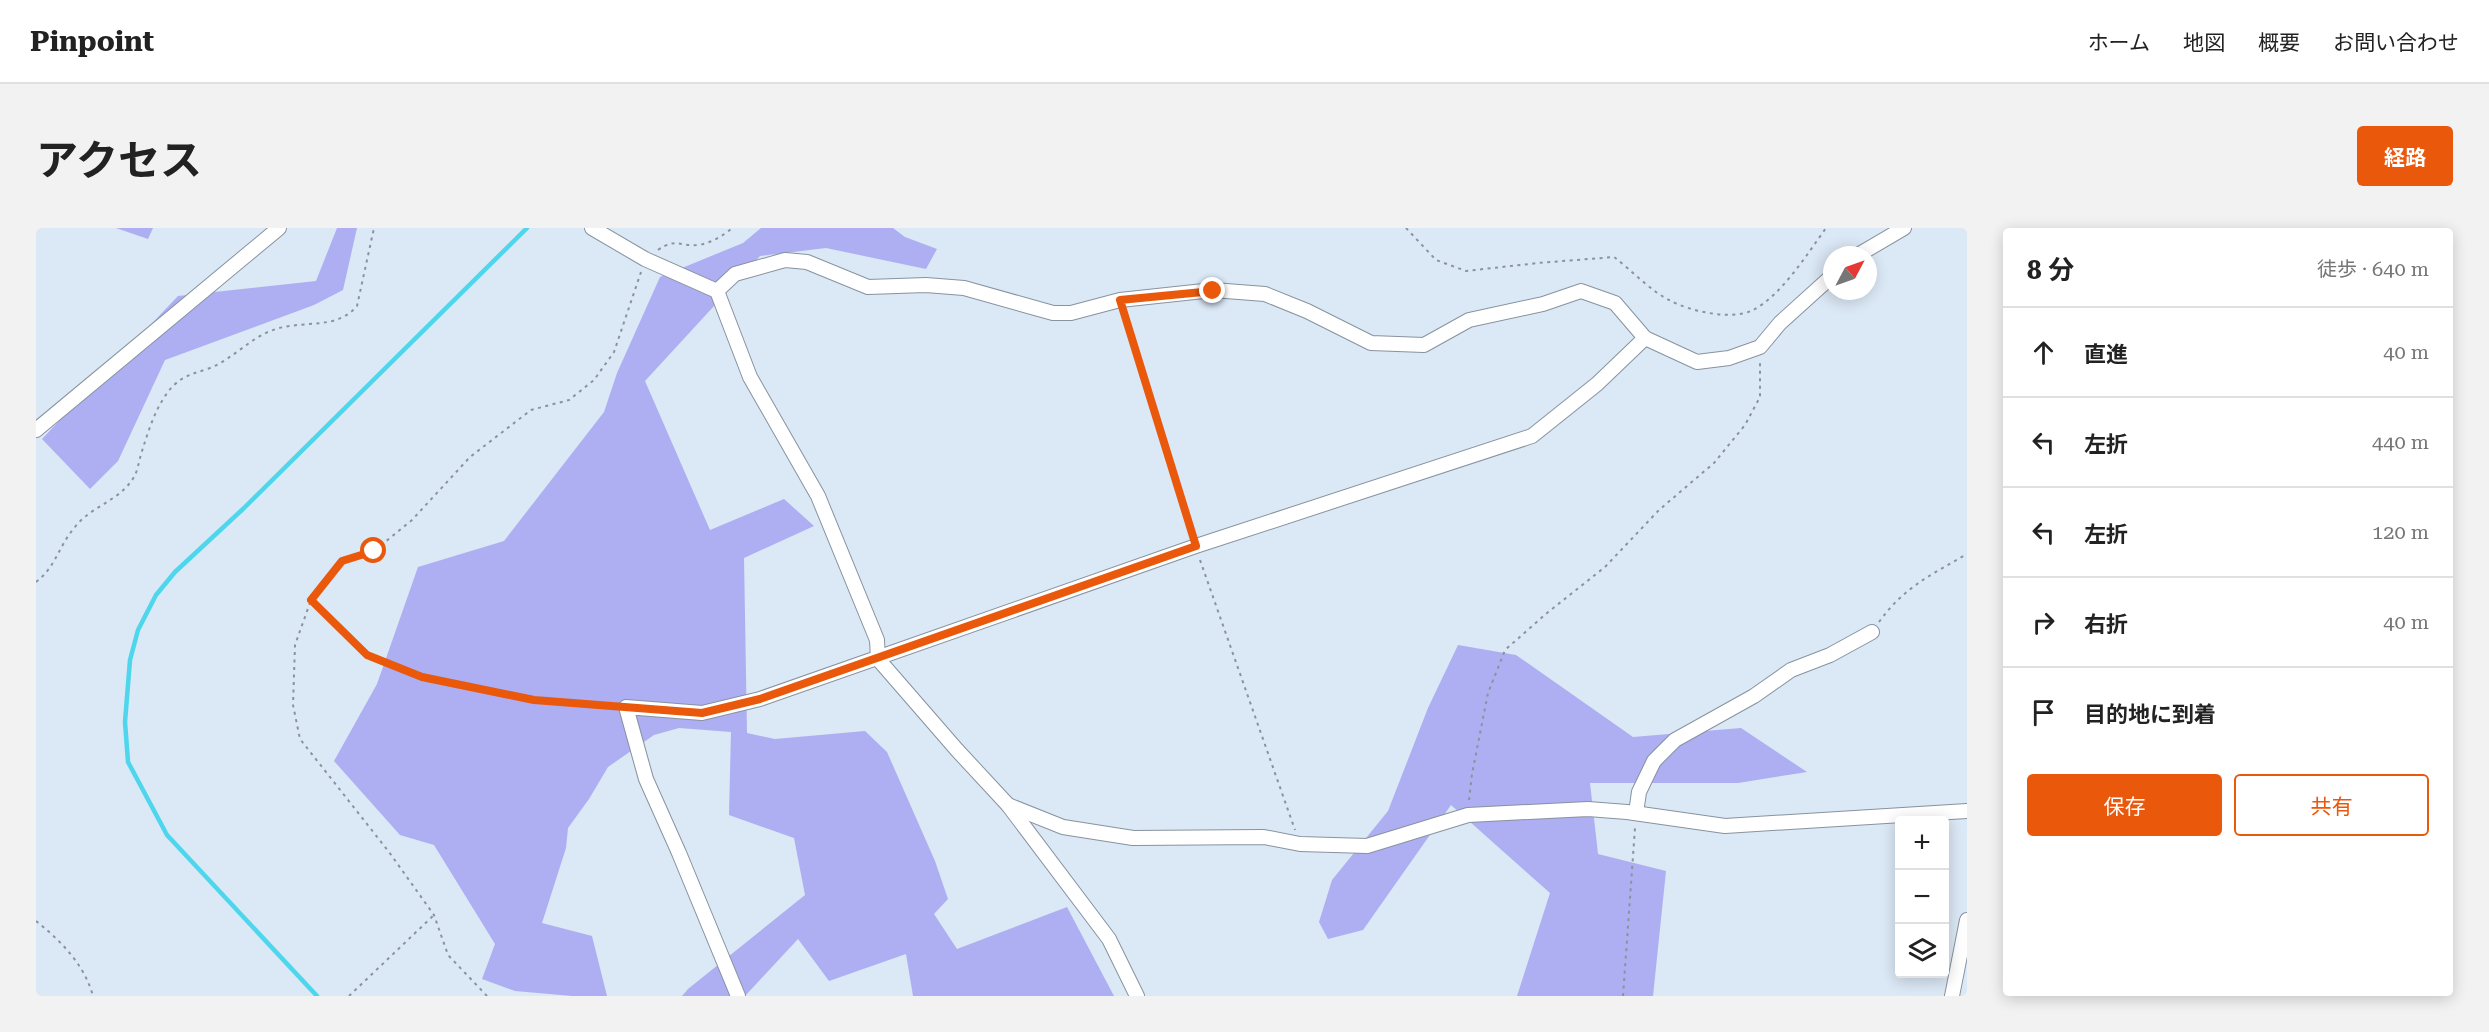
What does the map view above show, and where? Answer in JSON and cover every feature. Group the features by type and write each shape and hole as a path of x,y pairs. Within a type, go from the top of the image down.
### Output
{"street":[{"path":"36,430 279,228"},
{"path":"592,228 645,258 717,291 750,377 818,496 877,640 878,659 1008,805 1109,939 1137,996"},
{"path":"1873,246 1904,228"},
{"path":"717,291 735,274 785,260 807,262 867,287 926,285 964,288 1053,313 1071,313 1120,300 1213,291 1265,294 1307,311 1371,344 1424,345 1469,320 1543,304 1581,291 1615,303 1645,338 1697,362 1729,358 1760,346 1780,323 1823,284"},
{"path":"738,996 646,779 626,707 702,713 760,699 1196,546 1532,436 1597,384 1645,338"},
{"path":"1636,813 1639,792 1653,761 1675,740 1754,696 1791,670 1830,655 1872,632"},
{"path":"1008,805 1063,827 1133,838 1264,837 1300,844 1366,846 1468,815 1588,809 1636,813 1725,826 1967,812"},
{"path":"1952,996 1967,920"}],"path":[{"path":"36,582 47,574 56,562 74,527 88,514 124,490 135,476 151,424 163,400 174,385 189,374 212,368 275,329 311,323 337,322 348,316 357,306 374,228"},
{"path":"487,996 448,955 434,915 389,852 300,739 293,705 295,645 311,600 342,561 374,551 412,520 470,457 531,410 569,400 594,380 614,352 645,258 669,243 698,245 723,236 732,228"},
{"path":"1406,228 1436,260 1466,271 1538,262 1614,257 1668,300 1709,313 1733,315 1753,310 1783,286 1826,228"},
{"path":"1120,300 1196,546 1300,844"},
{"path":"1468,815 1472,774 1488,693 1505,650 1605,567 1659,510 1714,463 1745,425 1761,397 1760,346"},
{"path":"1872,632 1895,601 1922,580 1967,554"},
{"path":"311,600 367,655 422,677 534,700 626,707"},
{"path":"1623,996 1636,813"},
{"path":"349,996 434,915"},
{"path":"36,921 60,940 88,979 93,996"}],"shaded area":[{"path":"116,228 153,228 148,239"},
{"path":"337,228 357,228 343,290 314,305 165,360 118,461 90,489 42,439 178,296 316,281"},
{"path":"761,228 893,228 905,237 937,249 926,269 826,248 760,256 645,381 710,530 784,499 814,526 744,558 747,733 775,739 865,731 887,752 935,861 948,899 934,914 957,949 1067,907 1114,996 913,996 906,954 829,981 798,939 745,996 682,996 805,895 794,838 729,815 731,732 679,728 654,735 608,767 568,828 566,848 542,923 592,936 607,996 572,996 515,991 482,979 495,944 434,845 400,835 334,761 377,684 418,567 504,541 604,412 617,373 660,277 743,243"},
{"path":"1458,645 1516,655 1633,737 1741,728 1807,772 1738,783 1590,783 1598,854 1666,871 1653,996 1517,996 1550,893 1451,805 1363,930 1328,939 1319,922 1332,880 1388,811 1428,708"}],"waterway":[{"path":"317,996 167,835 128,762 125,722 130,660 138,630 156,595 175,572 244,508 527,228"}],"route":[{"path":"374,551 342,561 311,600 367,655 422,677 534,700 702,713 760,699 1196,546 1120,300 1213,291"}]}
